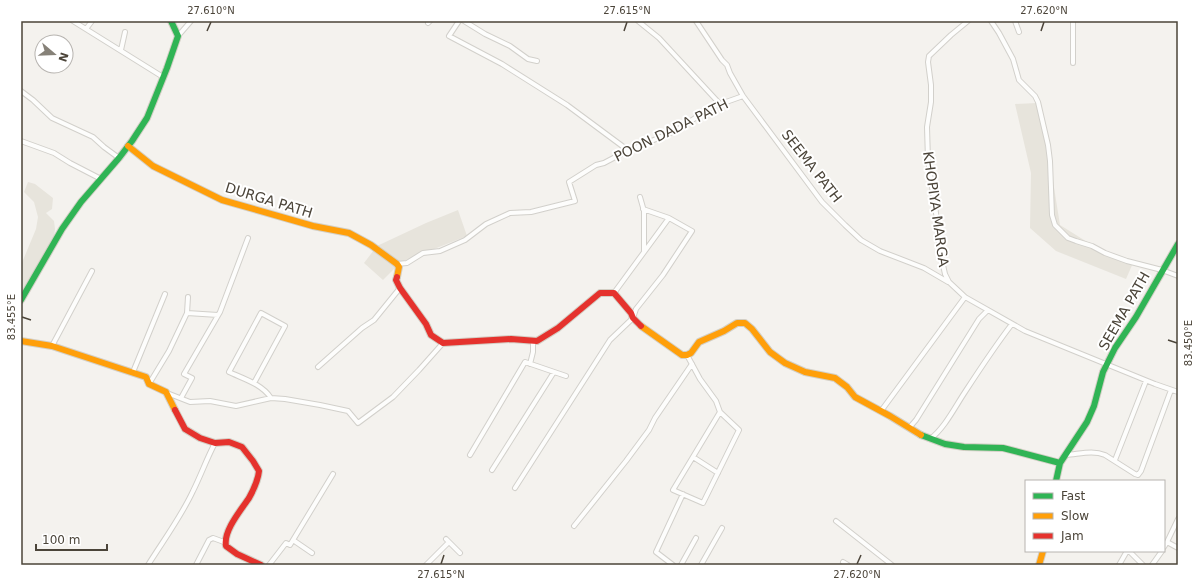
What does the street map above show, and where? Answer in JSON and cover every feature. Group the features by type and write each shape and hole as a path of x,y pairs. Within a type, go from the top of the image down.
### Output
{"street":[{"path":"73,21 163,77"},
{"path":"86,29 92,21"},
{"path":"171,21 178,36"},
{"path":"21,300 62,229 81,202 119,158 147,118 178,36 191,21"},
{"path":"459,21 449,36 502,64 567,105 629,151"},
{"path":"464,21 485,34 510,46 528,59 537,61"},
{"path":"638,21 659,38 720,104"},
{"name":"SEEMA PATH","path":"696,21 722,60 727,65 743,96 822,202 861,240 880,251 924,268 949,282"},
{"name":"KHOPIYA MARGA","path":"968,21 929,56 928,62 931,85 931,102 927,127 928,160 939,233 939,247 945,274 949,282 964,297 1025,331 1146,381 1178,392"},
{"path":"991,21 1013,59 1019,80 1035,96 1038,102 1048,145 1052,215 1055,225 1072,240 1092,246 1126,261 1162,270 1178,276"},
{"path":"1015,21 1019,32"},
{"path":"1073,21 1073,63"},
{"path":"121,50 125,32"},
{"path":"21,91 52,118 93,137 119,158"},
{"name":"POON DADA PATH","path":"397,264 407,263 424,253 440,251 465,240 486,224 510,213 531,212 575,202 569,182 596,165 604,163 678,130 712,107 743,96"},
{"path":"21,141 54,153 101,179"},
{"name":"DURGA PATH","path":"128,146 153,166 222,200 313,226 349,233 371,245 397,264"},
{"path":"640,197 643,210 644,252"},
{"path":"515,488 610,340 633,318 636,309 663,275 692,231 669,218 643,210"},
{"path":"614,293 669,218"},
{"path":"181,398 192,378 184,374 218,315 248,238"},
{"name":"SEEMA PATH","path":"1060,463 1087,422 1094,406 1103,372 1107,364 1120,341 1136,318 1178,244"},
{"path":"397,264 399,267 396,280 400,288 426,324 431,335 443,344 511,339 537,341 558,328 600,293 614,293 632,313 633,318 651,334 682,355 691,353 699,342 724,331 737,323 745,323 752,329 770,352 785,363 806,372 835,378 847,387 855,397 924,437 945,444 964,447 1003,448 1060,463 1056,480"},
{"path":"52,346 92,271"},
{"path":"318,367 362,328 374,320 400,288"},
{"path":"133,372 165,294"},
{"path":"149,384 169,351 187,313 188,297"},
{"path":"881,411 964,297"},
{"path":"909,428 916,420 979,319 988,310"},
{"path":"187,313 218,315"},
{"path":"254,383 285,326 261,313 229,372 254,383 266,391 271,398"},
{"path":"930,439 947,420 988,356 1012,324"},
{"path":"21,341 52,346 113,367 133,372 146,377 149,384 190,402 210,401 236,406 271,398 285,399 348,411 358,424 393,397 443,344"},
{"path":"530,364 533,352 533,341"},
{"path":"686,355 700,379 716,401 720,412 739,430 703,503 673,490 720,412"},
{"path":"470,455 525,362 566,376"},
{"path":"574,526 622,467 649,430 655,418 692,364"},
{"path":"492,470 554,372"},
{"path":"1114,460 1146,381"},
{"path":"1066,455 1094,451 1106,455 1135,474 1140,473 1171,390"},
{"path":"166,392 185,428 200,438 215,442 229,442 242,447 259,471 252,493 227,533 224,542"},
{"path":"148,565 179,517 193,491 215,442"},
{"path":"693,457 718,473"},
{"path":"269,565 286,544 290,545 333,474"},
{"path":"673,565 656,552 683,494"},
{"path":"1165,545 1178,520"},
{"path":"836,521 892,565"},
{"path":"701,565 722,528"},
{"path":"196,565 209,540 213,538 224,542 226,546 241,556 261,565"},
{"path":"681,565 696,538"},
{"path":"293,540 312,553"},
{"path":"426,565 448,541 460,552"},
{"path":"1167,542 1178,548"},
{"path":"1039,565 1043,552"},
{"path":"1119,565 1127,552"},
{"path":"1129,552 1143,565"},
{"path":"1152,565 1161,552"},
{"path":"844,562 848,565"}],"shaded area":[{"path":"1037,103 1049,156 1060,225 1100,250 1133,263 1126,279 1056,251 1030,228 1031,173 1015,104"},
{"path":"28,182 35,184 53,198 52,209 46,213 54,221 55,229 54,237 49,249 21,295 21,265 36,229 38,217 34,202 24,192"},
{"path":"458,210 467,236 401,262 383,280 364,263 377,246"}],"traffic: fast":[{"path":"21,300 62,229 81,202 119,158 147,118 178,36 171,21"},
{"path":"1060,463 1087,422 1094,406 1103,372 1115,348 1136,317 1178,244"},
{"path":"921,435 945,444 964,447 1003,448 1060,463 1056,480"}],"traffic: slow":[{"path":"128,146 153,166 222,200 313,226 349,233 371,245 397,264 399,267 397,277"},
{"path":"641,326 682,355 687,355 691,353 699,342 724,331 737,323 745,323 752,329 770,352 785,363 805,372 835,378 847,387 855,397 921,435"},
{"path":"21,341 52,346 146,377 149,384 166,392 175,410"},
{"path":"1039,565 1043,552"}],"traffic: jam":[{"path":"397,277 396,280 400,288 426,324 431,335 443,343 511,339 537,341 558,328 600,293 614,293 641,326"},
{"path":"175,410 185,429 200,438 215,443 229,442 242,447 259,471 258,478 249,498 230,527 227,534 226,546 237,554 261,565"}]}
